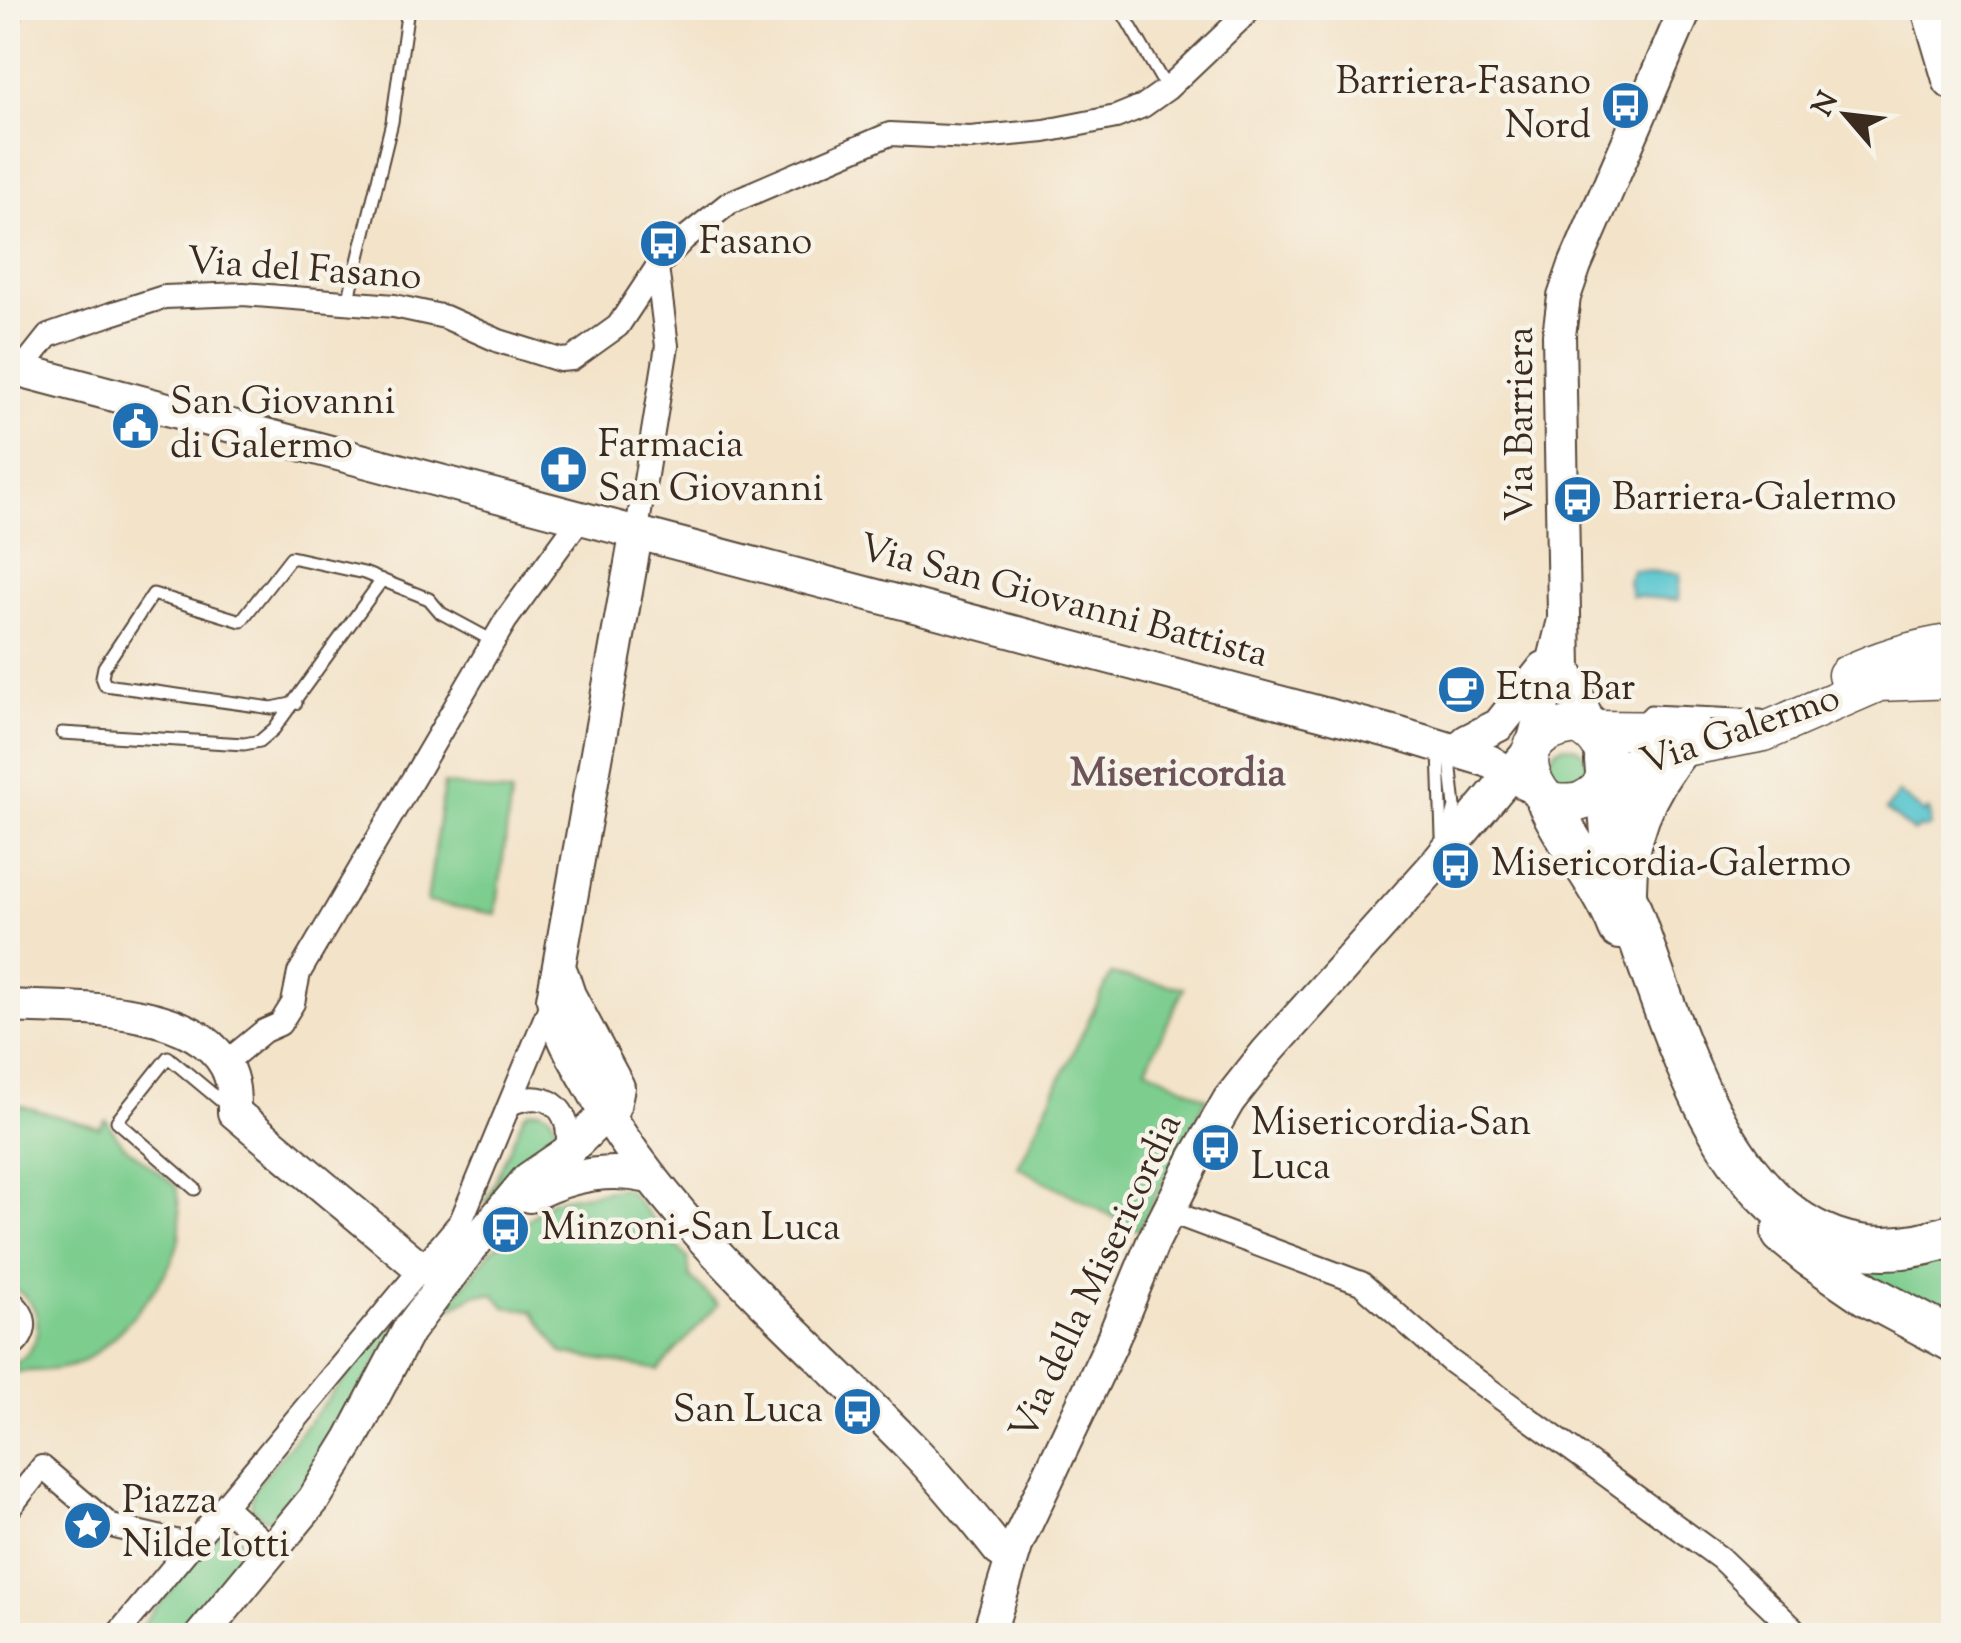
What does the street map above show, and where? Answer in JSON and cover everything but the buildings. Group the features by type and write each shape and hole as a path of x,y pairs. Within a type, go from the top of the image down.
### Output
{"highway":[{"path":"1933,8 1954,78"},
{"path":"1626,896 1625,868 1636,818 1660,772 1680,746"},
{"path":"1605,749 1610,841 1626,896 1702,1096 1723,1136 1762,1193 1807,1227 1860,1246 1898,1248 1954,1235"},
{"path":"1538,777 1608,897 1680,1084 1724,1169 1766,1218 1811,1256 1868,1295 1954,1341"}],"main road":[{"name":"Via Barriera","path":"1562,624 1558,366 1564,297 1686,8"},
{"name":"Via San Giovanni Battista","path":"14,368 637,530 1437,746 1538,777"},
{"path":"637,530 553,999 556,1022 606,1116 649,1177 717,1252 940,1476 1000,1550 1011,1558"},
{"path":"1538,777 1552,656 1562,624"},
{"path":"1562,624 1564,669 1605,749"},
{"name":"Via Galermo","path":"1605,749 1761,716 1874,662 1911,649 1954,643"},
{"path":"1476,817 1476,799 1466,773 1437,746 1499,725 1552,656"},
{"name":"Via Galermo","path":"1605,749 1646,758 1680,746 1764,732 1880,682 1954,679"},
{"path":"1439,850 1466,846 1491,819 1507,810 1577,725 1605,749"},
{"path":"1538,777 1576,803 1605,749"},
{"path":"1439,850 1476,817 1538,777"},
{"name":"Via della Misericordia","path":"988,1636 1011,1558 1168,1211 1216,1120 1313,998 1382,926 1439,850"},
{"path":"200,1636 314,1499 408,1331 528,1180 566,1153 614,1106 618,1087 568,995 561,965"},
{"path":"8,1006 94,1010 161,1021 204,1041 225,1063 233,1084 234,1112 422,1269"},
{"path":"500,1215 558,1182 598,1172 626,1171 649,1177"}],"street":[{"path":"8,20 11,8"},
{"name":"Via del Fasano","path":"14,368 48,336 164,296 243,294 394,306 445,317 499,341 560,360 572,360 618,326 657,267 684,238 729,203 890,134 970,138 1046,131 1116,117 1143,106 1167,89 1252,8"},
{"path":"637,530 667,346 657,267"},
{"path":"225,1063 264,1031 280,1024 293,1003 299,973 493,641 581,517"},
{"path":"116,1636 461,1221 553,999"},
{"path":"512,1103 525,1098 552,1102 568,1124 566,1153"},
{"path":"1168,1211 1361,1283 1450,1360 1720,1558 1801,1636"},
{"path":"8,1300 18,1307 25,1326 22,1337 8,1350"},
{"path":"8,1510 42,1468 112,1526 192,1544"},
{"path":"224,1506 273,1550"}],"lane":[{"path":"348,302 392,122 408,8"},
{"path":"1120,8 1167,89"},
{"path":"296,703 272,708 105,685 102,677 104,667 152,594 241,621 291,557 364,573 428,599 440,613 493,641"},
{"path":"62,733 244,744 260,741 296,703 382,580"},
{"path":"1437,746 1439,850"},
{"path":"196,1189 117,1122 168,1057 234,1112"}],"green space":[{"path":"1568,746 1581,752 1587,765 1581,778 1568,784 1555,778 1549,765 1555,752"},
{"path":"444,784 511,794 496,914 427,902"},
{"path":"1111,974 1184,988 1146,1068 1207,1098 1138,1230 1018,1167"},
{"path":"8,1102 99,1128 106,1120 122,1144 176,1186 179,1239 162,1278 105,1345 69,1367 8,1373 8,1366 30,1350 38,1326 30,1303 8,1287"},
{"path":"540,1110 550,1115 557,1126 550,1146 490,1205 486,1202 524,1115"},
{"path":"622,1188 688,1259 690,1277 718,1304 658,1370 562,1353 533,1311 505,1307 494,1294 477,1294 442,1313 491,1251 552,1200"},
{"path":"1953,1249 1953,1326 1829,1253"},
{"path":"389,1324 395,1328 308,1486 279,1519 260,1516 251,1507 253,1490"},
{"path":"233,1532 247,1541 247,1553 181,1635 133,1636 216,1535"}],"water":[{"path":"1633,570 1680,574 1678,600 1631,596 1628,581"},
{"path":"1899,793 1924,813 1930,812 1930,826 1914,832 1886,810"}],"place":[{"name":"Barriera-Fasano Nord","path":"1626,106"},
{"name":"Fasano","path":"664,244"},
{"name":"San Giovanni di Galermo","path":"135,426"},
{"name":"Farmacia San Giovanni","path":"563,469"},
{"name":"Barriera-Galermo","path":"1577,500"},
{"name":"Etna Bar","path":"1461,690"},
{"name":"Misericordia-Galermo","path":"1456,866"},
{"name":"Misericordia-San Luca","path":"1216,1147"},
{"name":"Minzoni-San Luca","path":"506,1230"},
{"name":"San Luca","path":"858,1412"},
{"name":"Piazza Nilde Iotti","path":"87,1525"}],"district":[{"name":"Misericordia","path":"1178,775"}]}
